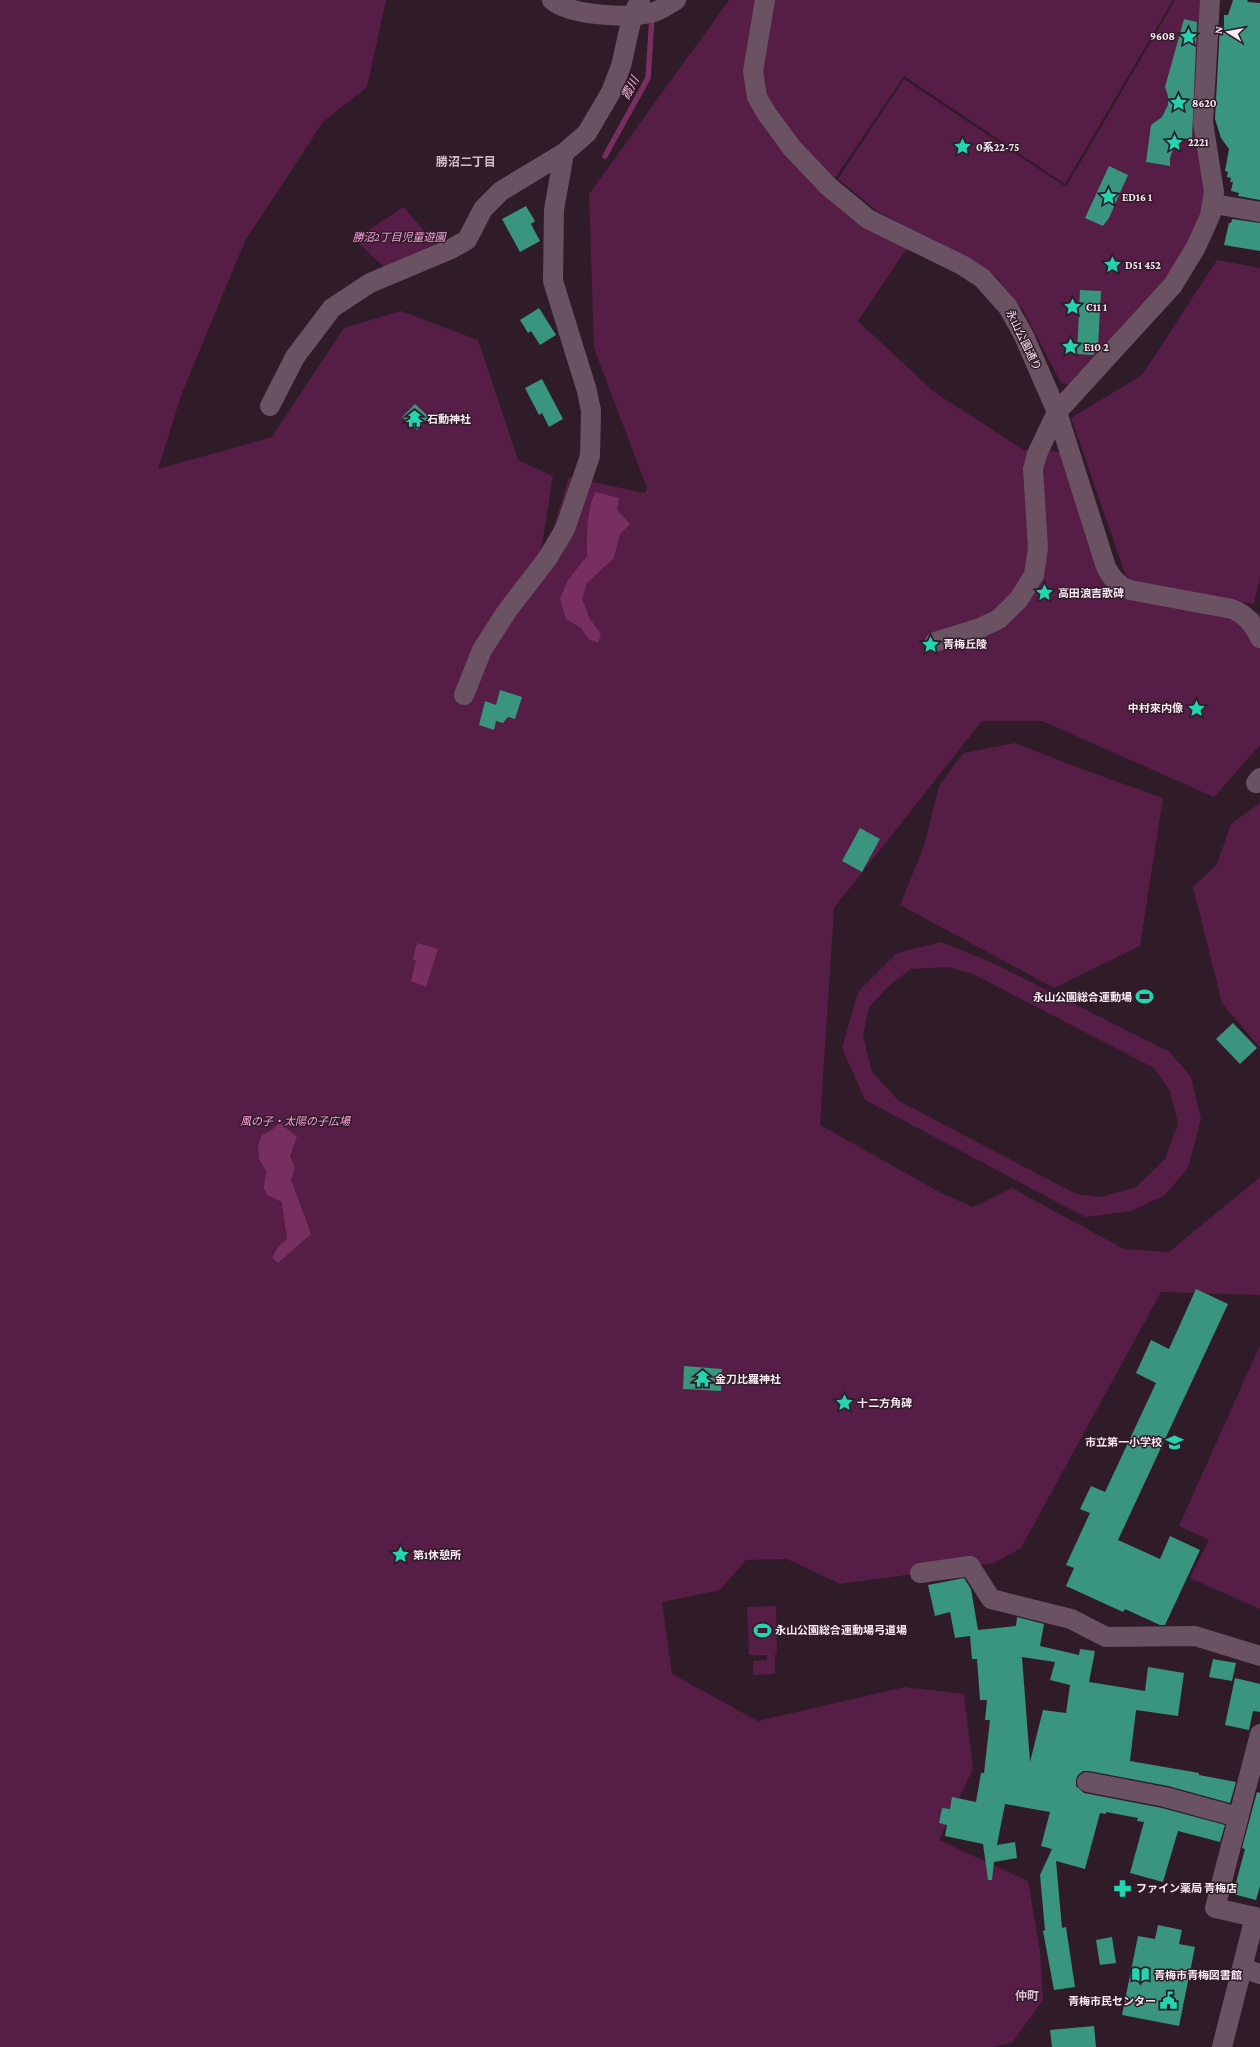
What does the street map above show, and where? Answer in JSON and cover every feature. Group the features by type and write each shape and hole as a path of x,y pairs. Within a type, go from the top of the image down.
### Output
{"street":[{"path":"552,0 558,5 594,14 641,11 676,0"},
{"name":"永山公園通り","path":"765,0 753,71 757,97 767,114 792,148 828,186 868,219 962,265 982,278 1008,307 1024,336 1057,412 1106,567 1112,578 1122,587 1130,590 1232,609 1242,613 1252,623 1260,638"},
{"path":"935,642 980,628 999,619 1019,599 1034,575 1038,548 1033,470 1037,454 1057,412 1173,285 1196,247 1214,204 1214,192 1203,122 1210,0"},
{"path":"270,406 295,357 332,308 370,283 451,249 467,240 483,209 501,191 564,153 587,133 611,92 641,11"},
{"path":"464,694 482,650 506,611 547,559 565,530 590,456 591,410 587,391 553,281 554,210 564,153"},
{"path":"1214,204 1260,212"},
{"path":"920,1574 970,1566 992,1598 1071,1619 1106,1637 1195,1636 1260,1656"},
{"path":"1222,2047 1251,1971 1255,1917 1215,1908 1260,1734"},
{"path":"1087,1782 1165,1797 1238,1818"}],"green space":[{"name":"風の子・太陽の子広場","path":"0,0 386,0 367,87 323,122 245,241 182,393 158,469 272,437 344,328 401,311 478,340 518,460 553,476 537,575 539,576 569,477 645,493 647,488 594,348 589,194 729,0 1173,0 1065,184 904,76 827,190 908,247 858,321 934,392 1024,450 1059,452 1117,596 1260,613 1260,745 1214,797 1042,721 982,721 834,908 820,1125 943,1194 973,1207 1012,1188 1124,1249 1169,1252 1260,1177 1260,1295 1161,1292 1021,1548 994,1563 840,1584 787,1559 746,1560 720,1590 662,1602 672,1674 758,1721 905,1687 964,1694 973,1769 939,1840 1028,1881 1040,1951 1043,2000 1012,2043 992,2047 0,2047"},
{"path":"1175,0 1203,0 1207,195 1195,234 1163,284 1070,385 1061,383 1023,310 996,277 970,259 877,211 838,179 904,79 1066,187"},
{"name":"勝沼2丁目児童遊園","path":"404,207 436,245 386,269 354,239"},
{"path":"1217,260 1260,268 1260,576 1254,604 1139,584 1126,576 1071,418 1142,375"},
{"path":"1015,743 1163,798 1140,946 1054,988 900,905 924,846 939,786 963,753"},
{"path":"1260,803 1260,1048 1222,1003 1193,887 1217,864 1231,824"},
{"path":"941,942 993,963 1170,1052 1191,1077 1201,1119 1188,1168 1165,1195 1132,1211 1085,1217 865,1100 842,1048 858,992 897,953","holes":["948,967 973,974 1154,1068 1170,1091 1178,1124 1165,1159 1135,1188 1100,1197 1076,1194 899,1101 872,1072 863,1035 869,1007 891,984 911,969"]},
{"path":"1260,1345 1260,1609 1190,1578 1209,1540 1179,1526"},
{"name":"永山公園総合運動場弓道場","path":"776,1606 777,1654 775,1654 775,1674 753,1675 753,1661 767,1660 767,1655 749,1655 747,1607"}],"shaded area":[{"path":"595,492 619,498 617,510 630,524 620,534 614,558 587,583 582,599 590,619 601,634 598,643 588,639 581,628 566,619 560,599 568,580 587,556 587,531 590,508"},
{"path":"417,943 438,949 426,987 411,981 416,961 413,959"},
{"path":"280,1123 297,1137 290,1156 295,1168 291,1180 311,1234 278,1263 272,1258 278,1247 287,1239 282,1202 267,1195 264,1188 266,1171 259,1159 258,1145 262,1135 269,1132"}],"building":[{"path":"1233,0 1248,0 1247,2 1260,3 1260,200 1238,196 1239,193 1231,191 1233,182 1230,182 1231,178 1227,177 1228,172 1225,171 1229,149 1221,138 1215,119 1220,26 1224,27 1224,15 1228,15"},
{"path":"1184,19 1197,22 1192,138 1185,139 1174,146 1170,158 1170,166 1146,162 1151,125 1162,117 1168,105 1168,96 1165,87"},
{"path":"1109,166 1128,175 1109,218 1103,226 1085,218"},
{"path":"526,206 535,221 531,224 540,241 520,252 502,219"},
{"path":"1232,219 1260,223 1260,251 1224,245 1229,223 1231,223"},
{"path":"1080,290 1101,291 1098,347 1093,355 1077,354"},
{"path":"539,308 556,335 540,345 531,331 528,333 520,320"},
{"path":"542,379 563,419 549,427 542,413 539,415 525,388"},
{"path":"415,404 429,417 417,430 402,417"},
{"path":"500,690 522,697 515,719 508,717 503,723 496,721 494,730 479,725 485,701 496,705"},
{"path":"860,828 880,839 862,872 842,861"},
{"path":"1233,1023 1257,1048 1240,1064 1216,1039"},
{"path":"1196,1289 1228,1304 1118,1540 1160,1559 1170,1536 1200,1550 1165,1625 1160,1625 1125,1609 1123,1612 1066,1586 1074,1568 1066,1565 1090,1513 1080,1509 1091,1486 1105,1492 1156,1383 1136,1373 1151,1340 1169,1349"},
{"name":"金刀比羅神社","path":"684,1366 722,1369 721,1391 683,1389"},
{"path":"964,1578 971,1589 978,1630 1016,1626 1017,1617 1044,1624 1040,1646 1079,1655 1080,1649 1095,1651 1089,1682 1145,1691 1148,1667 1184,1673 1178,1716 1136,1710 1130,1761 1199,1773 1199,1775 1236,1782 1230,1803 1168,1786 1089,1771 1083,1771 1078,1775 1076,1786 1084,1793 1162,1808 1225,1825 1220,1842 1178,1831 1163,1882 1130,1873 1144,1822 1137,1821 1138,1818 1106,1812 1106,1814 1100,1813 1085,1869 1056,1861 1062,1928 1066,1927 1075,1987 1054,1990 1043,1931 1045,1930 1040,1875 1052,1849 1041,1846 1050,1812 1005,1804 997,1845 1015,1842 1017,1858 994,1862 992,1880 988,1880 983,1844 945,1836 947,1825 939,1823 942,1808 950,1809 952,1797 976,1802 981,1773 984,1773 990,1720 985,1720 987,1700 980,1700 977,1659 972,1659 970,1636 955,1638 950,1612 935,1616 928,1585","holes":["1022,1657 1055,1662 1050,1680 1070,1685 1066,1713 1043,1710 1030,1762"]},
{"path":"1213,1659 1236,1663 1232,1681 1209,1677"},
{"path":"1235,1678 1260,1684 1260,1712 1253,1711 1249,1730 1225,1725"},
{"path":"1257,1792 1260,1793 1260,1886 1256,1900 1233,1894 1245,1849 1242,1848"},
{"path":"1158,1925 1182,1930 1179,1944 1195,1947 1179,2026 1122,2015 1138,1936 1155,1939"},
{"path":"1112,1937 1116,1963 1100,1965 1096,1940"},
{"path":"1094,2026 1096,2047 1052,2047 1050,2030"}],"waterway":[{"name":"霞川","path":"605,156 648,78 652,17"}],"place":[{"name":"9608","path":"1188,36"},
{"name":"8620","path":"1179,103"},
{"name":"2221","path":"1175,142"},
{"name":"0系22-75","path":"963,147"},
{"name":"ED16 1","path":"1109,197"},
{"name":"D51 452","path":"1112,265"},
{"name":"C11 1","path":"1073,307"},
{"name":"E10 2","path":"1071,347"},
{"name":"石動神社","path":"414,419"},
{"name":"高田浪吉歌碑","path":"1045,593"},
{"name":"青梅丘陵","path":"930,644"},
{"name":"中村來内像","path":"1196,708"},
{"name":"永山公園総合運動場","path":"1145,997"},
{"name":"金刀比羅神社","path":"702,1379"},
{"name":"十二方角碑","path":"844,1403"},
{"name":"市立第一小学校","path":"1175,1442"},
{"name":"第1休憩所","path":"400,1555"},
{"name":"永山公園総合運動場弓道場","path":"762,1630"},
{"name":"ファイン薬局 青梅店","path":"1123,1888"},
{"name":"青梅市青梅図書館","path":"1141,1975"},
{"name":"青梅市民センター","path":"1169,2001"}],"district":[{"name":"勝沼二丁目","path":"466,162"},
{"name":"仲町","path":"1027,1996"}]}
